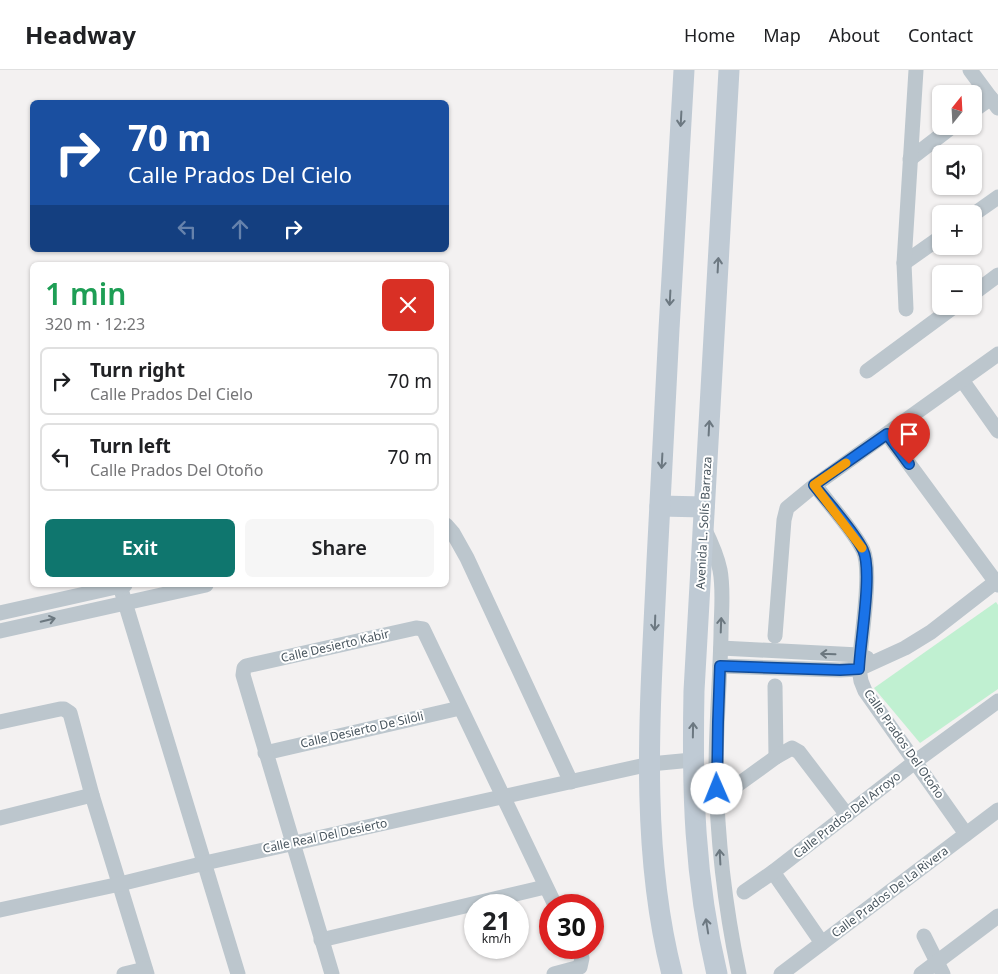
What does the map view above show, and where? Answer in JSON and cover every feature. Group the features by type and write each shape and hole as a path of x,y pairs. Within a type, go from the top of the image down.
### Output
{"main road":[{"path":"672,974 660,910 651,836 650,764 660,506 684,70"},
{"name":"Avenida L. Solís Barraza","path":"717,974 699,876 694,823 692,760 694,691 729,70"},
{"path":"660,506 704,517"}],"street":[{"path":"906,309 904,263 916,70"},
{"path":"970,70 994,103 982,107"},
{"path":"910,159 941,135"},
{"path":"982,208 998,197"},
{"path":"904,263 932,243"},
{"path":"982,286 998,275"},
{"path":"867,371 943,315"},
{"path":"775,636 785,513 791,504 814,485 998,354"},
{"path":"962,380 998,431"},
{"path":"720,648 859,662 876,662 905,648 931,632 997,583 887,434"},
{"name":"Calle Prados Del Otoño","path":"814,485 864,551 866,578 859,662 861,681 865,691 966,834"},
{"path":"704,517 720,573 722,591 716,772 720,860 725,901 739,974"},
{"path":"449,529 453,533 474,574 572,782"},
{"path":"0,613 117,587"},
{"path":"122,587 125,603 238,974"},
{"path":"0,631 197,587"},
{"name":"Calle Desierto Kabir","path":"332,974 242,671 246,666 420,628 424,630 549,894"},
{"path":"720,666 840,670 859,662"},
{"path":"775,686 776,757"},
{"name":"Calle Prados Del Arroyo","path":"744,892 998,701"},
{"name":"Calle Desierto De Siloli","path":"265,753 460,708"},
{"path":"0,722 60,709 67,710 70,713 92,795 146,972 124,974"},
{"path":"736,786 776,757 792,748 798,752 847,815"},
{"name":"Calle Real Del Desierto","path":"0,910 120,884 205,862 650,764 692,760"},
{"path":"0,818 92,795"},
{"name":"Calle Prados De La Rivera","path":"782,974 998,810"},
{"path":"773,872 822,943"},
{"path":"321,940 545,887"},
{"path":"920,974 940,968 998,916"},
{"path":"924,936 940,968"},
{"path":"554,974 580,967 582,959"}],"green space":[{"path":"996,602 998,605 998,689 920,743 874,688"}],"slow traffic":[{"path":"846,463 814,485 862,548"}],"route":[{"path":"717,789 720,666 859,669 866,578 864,551 814,485 887,434 909,464"}]}
